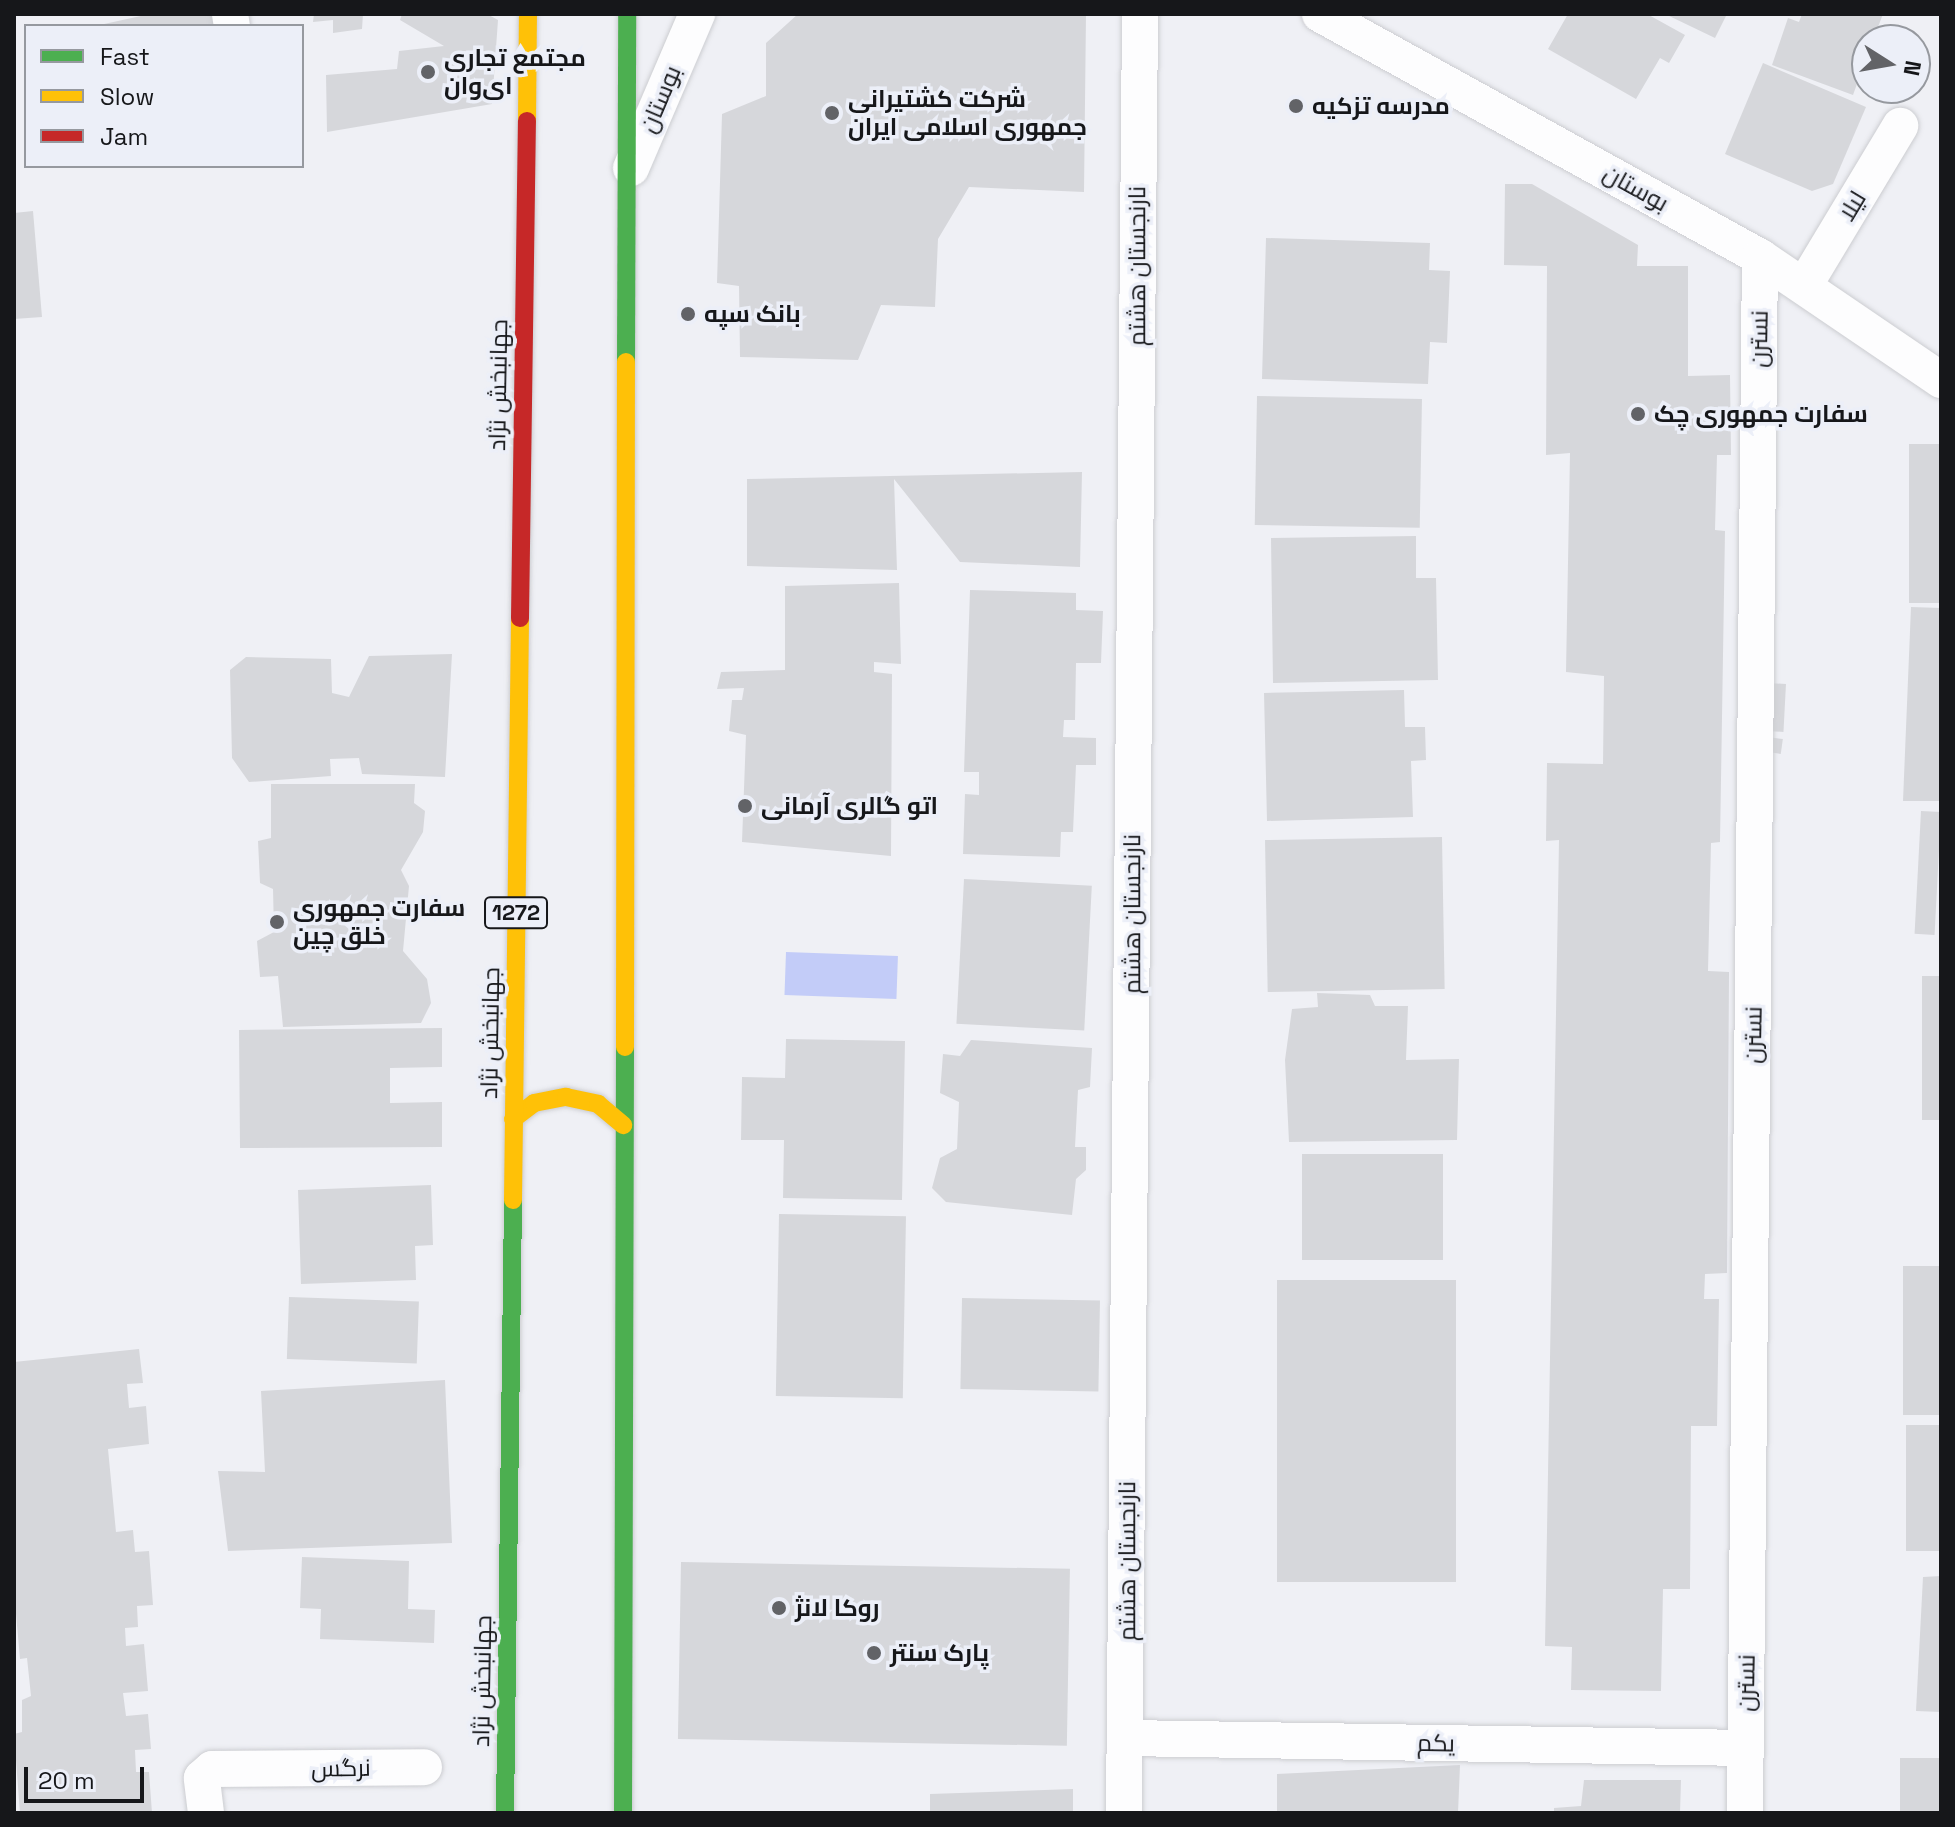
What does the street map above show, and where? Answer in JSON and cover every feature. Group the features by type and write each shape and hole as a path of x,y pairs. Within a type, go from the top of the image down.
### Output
{"main road":[{"name":"جهانبخش نژاد","path":"505,1813 528,14"},
{"path":"623,1813 624,184 627,14"},
{"path":"513,1119 534,1103 566,1097 598,1104 623,1125"}],"street":[{"name":"بوستان","path":"624,184 697,14"},
{"name":"نارنجستان هشتم","path":"1124,1813 1140,14"},
{"name":"بوستان","path":"1323,15 1760,257 1941,380"},
{"name":"لیلا","path":"1804,286 1900,126"},
{"name":"نسترن","path":"1745,1813 1760,257"},
{"name":"یکم","path":"1125,1738 1746,1748"},
{"name":"نرگس","path":"206,1813 202,1778 212,1769 424,1767"}],"water":[{"path":"786,952 898,956 896,999 784,995"}],"building":[{"path":"150,14 216,14 218,24 104,24"},
{"path":"314,14 363,14 362,29 333,33 333,20 313,22"},
{"name":"مجتمع تجاری ای‌وان","path":"402,14 487,14 498,20 492,104 327,132 326,75 397,69 399,51 444,46 400,20"},
{"path":"798,14 1086,14 1084,192 969,187 938,239 935,307 881,305 858,360 740,357 739,286 717,283 722,114 766,96 766,43"},
{"path":"1568,14 1647,14 1685,35 1669,63 1660,58 1636,99 1548,49"},
{"path":"1665,14 1727,14 1715,38"},
{"path":"1802,14 1883,14 1879,24 1851,24 1851,94 1772,65 1788,18 1799,22"},
{"path":"1763,63 1851,101 1851,104 1866,107 1833,184 1812,191 1725,154"},
{"path":"1505,184 1532,184 1638,245 1637,266 1688,266 1688,376 1730,375 1731,455 1717,455 1715,530 1725,531 1720,842 1711,843 1708,971 1729,972 1727,1273 1705,1274 1704,1299 1719,1299 1717,1426 1691,1426 1690,1589 1663,1589 1661,1691 1571,1690 1572,1647 1545,1646 1559,840 1546,841 1547,763 1603,764 1604,676 1566,672 1570,453 1546,455 1547,266 1504,265"},
{"path":"33,211 42,317 14,319 14,213"},
{"path":"1266,238 1430,243 1429,270 1450,271 1447,343 1430,342 1428,384 1262,379"},
{"path":"1257,396 1422,399 1420,528 1255,525"},
{"path":"1909,444 1941,444 1941,603 1909,603"},
{"path":"1082,472 1080,567 960,562 894,479 897,570 747,566 747,479"},
{"path":"1416,536 1416,578 1436,578 1438,680 1273,683 1271,538"},
{"path":"899,583 901,664 874,662 874,672 892,674 891,856 742,842 746,735 729,731 732,700 742,700 744,688 717,689 721,672 785,670 785,586"},
{"path":"970,590 1076,593 1076,610 1103,611 1101,663 1076,663 1075,720 1064,720 1063,737 1096,738 1096,765 1076,765 1073,832 1061,832 1060,857 963,854 965,794 979,795 979,772 964,772"},
{"path":"1911,607 1941,608 1941,801 1903,801"},
{"path":"452,654 445,777 362,774 359,758 330,759 331,776 249,782 232,758 230,670 246,657 331,659 332,693 349,697 369,656"},
{"path":"1768,683 1786,684 1783,732 1765,731"},
{"path":"1404,690 1405,727 1425,727 1426,760 1411,761 1413,817 1267,821 1264,693"},
{"path":"1768,737 1783,739 1781,754 1766,752"},
{"path":"271,784 415,784 414,803 425,811 423,832 401,870 409,886 403,951 427,979 431,1003 421,1023 283,1027 278,976 260,977 257,941 274,932 273,889 260,883 258,841 271,838"},
{"path":"1921,811 1941,812 1935,935 1915,934"},
{"path":"1442,837 1445,989 1268,992 1265,840"},
{"path":"964,879 1092,886 1084,1031 956,1024"},
{"path":"1922,976 1941,976 1941,1120 1922,1120"},
{"path":"1317,993 1370,995 1375,1006 1408,1006 1406,1060 1459,1059 1457,1140 1289,1142 1285,1060 1292,1009 1318,1007"},
{"path":"442,1028 442,1067 390,1068 390,1103 442,1102 442,1147 240,1148 239,1030"},
{"path":"786,1039 905,1041 902,1200 783,1198 784,1140 741,1140 742,1077 785,1078"},
{"path":"971,1040 1092,1048 1090,1087 1078,1090 1075,1147 1086,1147 1086,1170 1076,1179 1072,1215 946,1202 932,1188 940,1158 957,1149 959,1102 940,1093 943,1054 960,1056"},
{"path":"1302,1154 1443,1154 1443,1260 1302,1260"},
{"path":"431,1185 433,1245 415,1246 416,1280 301,1284 298,1190"},
{"path":"779,1214 906,1216 903,1398 776,1396"},
{"path":"1903,1266 1941,1266 1941,1415 1903,1415"},
{"path":"1277,1280 1456,1280 1456,1582 1277,1582"},
{"path":"289,1297 419,1302 417,1363 287,1359"},
{"path":"962,1298 1100,1300 1098,1391 960,1389"},
{"path":"139,1349 143,1383 127,1384 129,1408 146,1406 149,1444 108,1449 116,1532 133,1530 135,1552 149,1551 153,1605 137,1606 138,1627 125,1628 126,1646 144,1644 148,1691 123,1693 126,1716 148,1714 151,1749 135,1750 136,1772 149,1772 152,1813 20,1813 14,1734 22,1732 22,1700 31,1696 27,1658 20,1659 14,1591 14,1362"},
{"path":"445,1380 452,1543 228,1551 218,1471 265,1472 261,1391"},
{"path":"1906,1425 1941,1425 1941,1551 1906,1551"},
{"path":"302,1557 409,1561 408,1609 435,1610 434,1643 320,1639 321,1609 300,1608"},
{"name":"پارک سنتر","path":"681,1562 1070,1569 1067,1746 678,1739"},
{"path":"1941,1576 1941,1712 1916,1711 1923,1577"},
{"path":"1900,1758 1941,1758 1941,1813 1900,1813"},
{"path":"1460,1765 1458,1813 1277,1813 1277,1774"},
{"path":"1584,1780 1681,1780 1680,1813 1554,1813 1554,1808 1581,1806"},
{"path":"1073,1789 1073,1813 930,1813 930,1794"}],"traffic: fast":[{"path":"626,362 627,14"},
{"path":"623,1813 625,1047"},
{"path":"505,1813 513,1200"}],"traffic: slow":[{"path":"527,121 528,14"},
{"path":"625,1047 626,362"},
{"path":"513,1200 520,618"},
{"path":"513,1119 534,1103 566,1097 598,1104 623,1125"}],"traffic: jam":[{"path":"520,618 527,121"}],"place":[{"name":"مجتمع تجاری ای‌وان","path":"428,72"},
{"name":"مدرسه تزکیه","path":"1296,106"},
{"name":"شرکت کشتیرانی جمهوری اسلامی ایران","path":"832,113"},
{"name":"بانک سپه","path":"688,314"},
{"name":"سفارت جمهوری چک","path":"1638,414"},
{"name":"اتو گالری آرمانی","path":"745,806"},
{"name":"سفارت جمهوری خلق چین","path":"277,922"},
{"name":"روکا لانژ","path":"779,1608"},
{"name":"پارک سنتر","path":"874,1653"}]}
